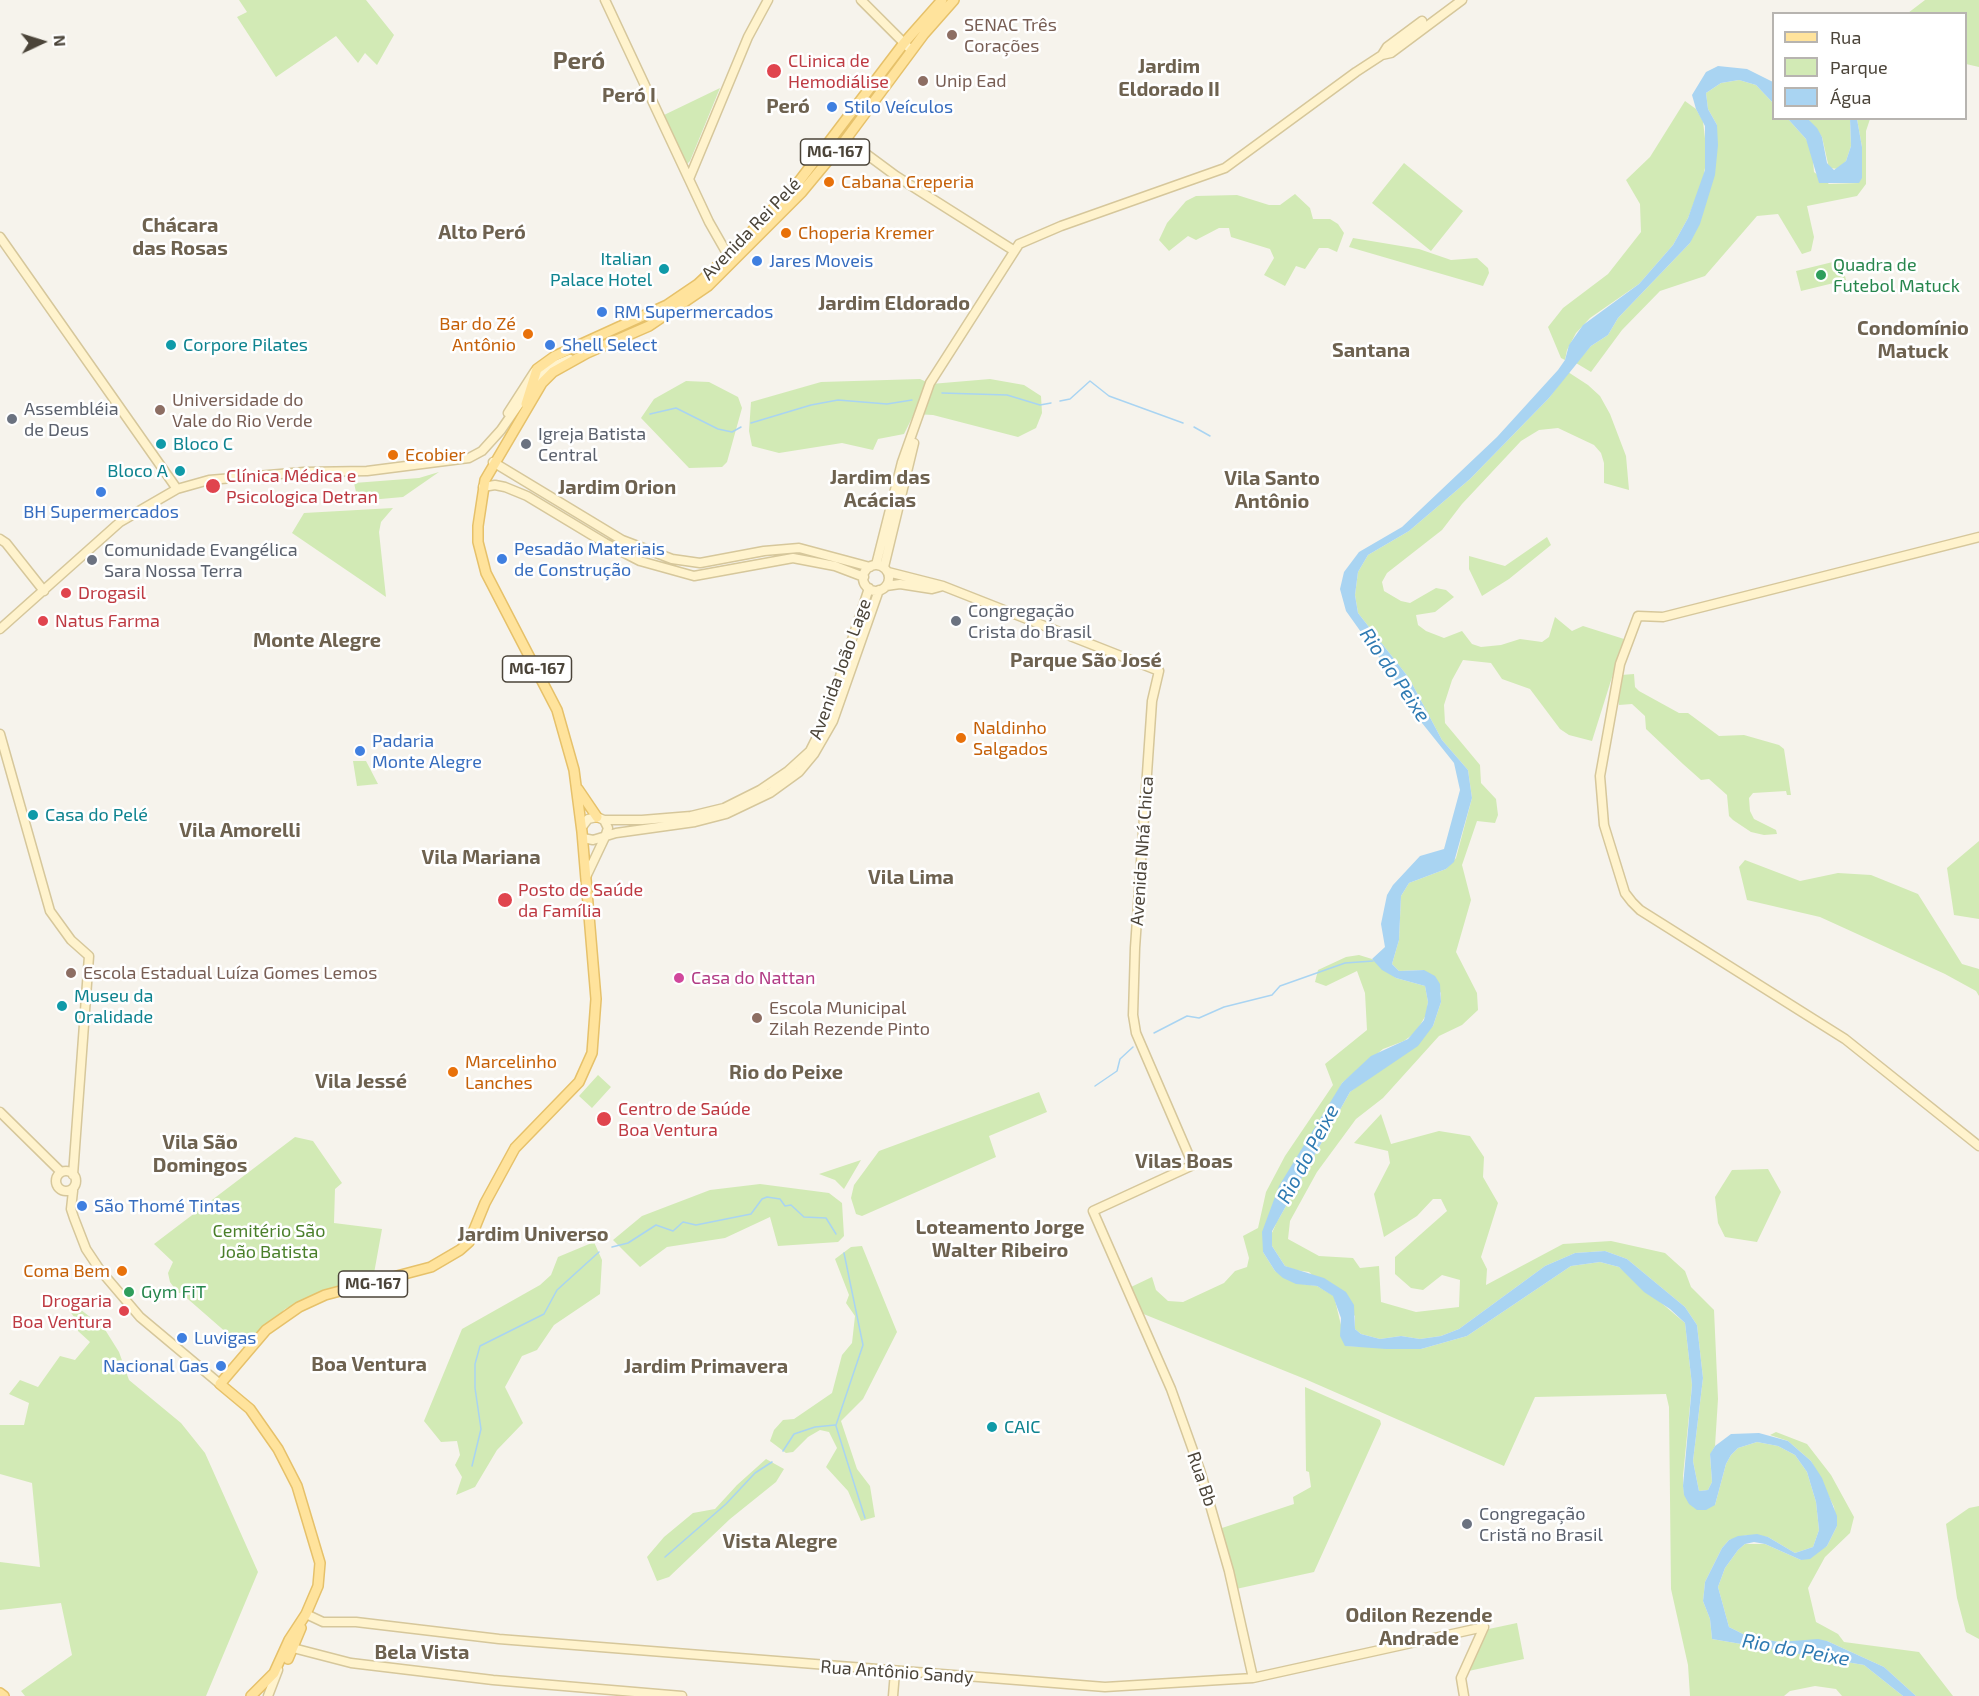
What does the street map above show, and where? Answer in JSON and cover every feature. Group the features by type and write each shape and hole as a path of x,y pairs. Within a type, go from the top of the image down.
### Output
{"main road":[{"name":"Avenida Rei Pelé","path":"587,353 649,326 689,300 802,192 846,139 942,0"},
{"name":"Avenida Rei Pelé","path":"535,371 555,356 667,305 732,257 798,184 908,47 954,0"},
{"name":"MG-167","path":"220,1384 266,1330 293,1310 325,1296 431,1267 450,1257 469,1242 504,1166 522,1138 579,1082 592,1053 596,999 582,827 569,748 557,710 484,565 478,526 483,488 493,462 542,383 553,372 587,353"},
{"path":"521,418 535,371"},
{"path":"576,788 601,818"},
{"path":"220,1384 256,1417 278,1449 297,1486 320,1563 318,1586 289,1647 274,1672 253,1696"},
{"path":"253,1696 274,1681 282,1672 289,1647"},
{"path":"0,1692 4,1696"}],"street":[{"path":"604,0 689,179 732,257"},
{"path":"689,179 762,0"},
{"path":"748,37 768,0"},
{"path":"861,0 908,47"},
{"path":"864,577 879,568 902,462 930,382 1019,244 1061,226 1225,168 1382,55 1387,47 1452,0"},
{"path":"1382,55 1391,53 1461,0"},
{"path":"846,139 896,176 1013,250"},
{"path":"0,237 177,489"},
{"path":"0,629 120,522 177,489 208,480 304,472 367,471 457,461 482,451 507,423 530,386 553,366 587,353"},
{"path":"507,423 513,403 535,371"},
{"path":"493,462 622,540 672,559 700,563 764,551 799,548 943,586"},
{"path":"505,487 504,479 512,474"},
{"path":"483,488 495,485 527,496 605,543 640,561 694,576 793,558 835,566 864,577 869,588 900,584 932,590 943,586"},
{"path":"1979,537 1663,617 1638,616 1620,664 1600,776 1604,825 1625,892 1640,910 1845,1039 1979,1146"},
{"path":"0,539 44,591"},
{"name":"Avenida João Lage","path":"583,838 593,840 616,832 695,822 726,814 770,793 799,772 814,754 833,721 882,588 889,579 879,568"},
{"name":"Avenida Nhá Chica","path":"943,586 1159,671 1152,701 1135,948 1133,1015 1136,1033 1193,1165 1093,1211"},
{"name":"Avenida João Lage","path":"601,818 691,816 724,808 760,790 788,771 810,751 826,719 869,588"},
{"path":"0,734 50,911 71,940 89,956 74,1160 57,1180 86,1249 102,1278 140,1317 220,1384"},
{"path":"582,827 588,819 601,818 608,828 586,877"},
{"path":"0,1112 66,1172 75,1186 71,1209"},
{"path":"63,1190 73,1191"},
{"name":"Rua Bb","path":"1093,1211 1171,1389 1213,1510 1253,1678"},
{"name":"Rua Antônio Sandy","path":"304,1617 323,1622 356,1622 499,1639 1105,1687 1253,1678 1484,1627 1461,1678 1464,1696"},
{"path":"268,1696 289,1647 351,1663 493,1680 682,1696"},
{"path":"893,1696 896,1671"},
{"path":"273,1696 282,1672"}],"green space":[{"path":"239,0 366,0 394,35 377,65 365,53 358,63 336,36 276,77 237,17 247,12"},
{"path":"1925,0 1979,0 1979,67 1967,64 1967,12 1909,12"},
{"path":"1739,80 1756,85 1772,102 1772,120 1789,120 1806,139 1812,150 1814,172 1829,184 1859,183 1862,147 1857,120 1870,120 1866,131 1866,184 1857,196 1807,206 1814,237 1811,251 1802,254 1778,214 1757,216 1705,276 1660,291 1622,330 1591,372 1576,363 1591,346 1608,335 1618,318 1690,243 1717,125 1708,109 1706,93 1721,83"},
{"path":"720,88 690,161 687,164 664,115"},
{"path":"1685,101 1696,109 1703,121 1707,156 1703,180 1688,218 1673,245 1639,284 1590,318 1576,333 1567,350 1565,360 1561,358 1548,327 1563,308 1608,274 1641,232 1640,204 1626,180 1650,157"},
{"path":"1809,120 1850,120 1851,146 1846,161 1839,169 1829,168 1822,137"},
{"path":"1404,163 1463,211 1431,251 1372,203"},
{"path":"1295,194 1310,208 1313,219 1330,219 1338,224 1344,233 1337,252 1328,248 1319,248 1305,269 1296,266 1285,286 1264,275 1274,258 1270,249 1231,237 1229,228 1219,228 1196,240 1188,236 1169,251 1159,240 1167,223 1186,201 1196,196 1237,195 1269,205 1280,205"},
{"path":"1353,238 1419,249 1451,260 1477,258 1488,268 1489,273 1483,286 1349,247"},
{"name":"Quadra de Futebol Matuck","path":"1841,260 1846,280 1801,291 1796,271"},
{"path":"1568,372 1600,396 1610,414 1626,456 1629,490 1604,483 1604,463 1601,453 1594,445 1558,428 1539,430 1521,441 1462,504 1442,530 1387,573 1382,582 1384,591 1401,601 1410,603 1436,588 1446,590 1454,597 1435,612 1416,615 1418,625 1444,638 1462,631 1472,644 1481,647 1501,645 1520,639 1542,642 1549,637 1555,617 1572,631 1583,626 1624,639 1592,741 1569,735 1560,729 1530,689 1502,679 1491,663 1463,660 1452,680 1444,705 1445,723 1480,765 1481,783 1496,799 1498,815 1495,823 1477,821 1462,865 1471,900 1456,952 1477,993 1478,1010 1462,1025 1439,1036 1383,1098 1356,1119 1317,1172 1290,1221 1288,1239 1319,1256 1353,1258 1360,1268 1379,1266 1381,1302 1416,1312 1459,1307 1460,1280 1442,1275 1423,1290 1411,1288 1395,1274 1395,1257 1447,1211 1441,1199 1433,1199 1417,1216 1384,1237 1374,1194 1390,1163 1388,1151 1354,1143 1381,1114 1391,1144 1439,1131 1470,1136 1484,1157 1483,1177 1498,1203 1481,1257 1487,1269 1486,1285 1563,1244 1611,1241 1665,1253 1685,1271 1691,1287 1714,1310 1718,1399 1715,1446 1710,1455 1712,1482 1708,1490 1699,1491 1693,1461 1703,1378 1697,1325 1685,1307 1627,1259 1605,1251 1575,1253 1545,1266 1459,1329 1441,1336 1420,1339 1401,1336 1380,1339 1361,1334 1355,1329 1355,1316 1309,1272 1285,1266 1272,1246 1272,1231 1350,1092 1433,1026 1441,1002 1441,993 1423,970 1399,971 1392,964 1399,940 1401,896 1409,883 1446,869 1456,858 1472,798 1468,770 1442,740 1409,678 1358,613 1355,595 1358,572 1368,555 1409,531 1470,479 1549,398"},
{"path":"920,379 931,384 990,379 1024,385 1041,396 1042,413 1036,428 1018,437 933,415 914,414 904,434 878,439 873,450 842,443 779,453 752,446 749,431 751,402 821,382"},
{"path":"686,381 709,382 738,397 742,408 727,462 722,467 689,468 641,418 654,399"},
{"path":"439,472 403,497 358,501 354,483 419,478"},
{"path":"393,508 381,522 379,532 386,597 292,533 304,513"},
{"path":"1547,537 1551,545 1509,579 1482,596 1469,569 1469,556 1505,566"},
{"path":"1634,674 1635,687 1639,691 1679,713 1688,713 1719,736 1744,735 1779,745 1784,749 1791,795 1787,795 1786,791 1753,793 1749,798 1750,811 1754,819 1776,830 1777,834 1764,835 1751,832 1733,820 1729,816 1727,795 1709,779 1701,780 1646,729 1645,716 1632,704 1619,705 1617,680 1621,675"},
{"path":"353,761 366,761 378,784 357,786"},
{"path":"1979,841 1979,919 1954,915 1947,868"},
{"path":"1745,860 1800,881 1838,873 1871,875 1918,894 1962,964 1979,969 1979,996 1976,991 1945,974 1820,917 1747,900 1739,867"},
{"path":"1359,955 1372,959 1396,978 1425,986 1428,1002 1426,1015 1416,1032 1404,1041 1383,1049 1342,1083 1263,1252 1275,1271 1296,1283 1317,1286 1334,1296 1346,1346 1421,1349 1467,1336 1571,1266 1600,1262 1619,1267 1685,1323 1692,1385 1683,1476 1684,1495 1715,1505 1726,1464 1731,1455 1738,1448 1757,1442 1778,1446 1795,1455 1807,1472 1816,1502 1819,1530 1813,1547 1795,1553 1768,1537 1747,1535 1729,1540 1722,1548 1705,1582 1703,1601 1710,1619 1712,1639 1864,1665 1903,1696 1842,1696 1836,1689 1815,1686 1790,1691 1784,1696 1690,1696 1688,1665 1671,1589 1669,1407 1666,1394 1535,1397 1504,1466 1305,1379 1141,1313 1131,1287 1152,1277 1156,1290 1168,1301 1183,1302 1224,1283 1235,1271 1247,1267 1249,1258 1243,1236 1258,1228 1266,1192 1285,1156 1333,1085 1325,1064 1367,1030 1365,993 1357,971 1326,986 1315,982 1318,970 1346,957"},
{"path":"598,1075 611,1087 592,1108 579,1096"},
{"path":"1039,1092 1047,1112 989,1136 996,1157 862,1216 856,1214 851,1198 854,1185 879,1151"},
{"name":"Cemitério São João Batista","path":"295,1137 313,1141 342,1183 335,1189 334,1223 382,1229 373,1279 310,1297 285,1309 244,1348 181,1293 178,1293 170,1282 168,1273 173,1262 154,1244"},
{"path":"861,1160 844,1189 835,1180 819,1174"},
{"path":"1768,1169 1781,1192 1757,1242 1725,1237 1718,1223 1715,1197 1732,1170"},
{"path":"760,1184 829,1193 842,1203 844,1236 838,1242 778,1246 770,1217 725,1238 667,1247 640,1267 613,1240 642,1216 710,1190"},
{"path":"594,1242 602,1260 600,1294 554,1325 537,1350 522,1356 505,1387 523,1423 497,1450 475,1487 456,1495 462,1477 455,1465 460,1455 457,1441 441,1442 424,1421 462,1329 540,1285 551,1275 558,1257"},
{"path":"862,1246 897,1332 863,1399 841,1421 857,1469 870,1486 875,1517 861,1521 848,1491 826,1467 837,1448 829,1432 820,1430 808,1437 793,1452 786,1453 770,1441 774,1430 783,1420 794,1419 832,1393 842,1355 852,1343 855,1316 846,1303 849,1295 835,1259 851,1247"},
{"path":"62,1299 71,1302 104,1328 119,1352 129,1380 181,1423 205,1453 258,1572 206,1696 25,1696 21,1691 72,1655 61,1603 0,1610 0,1562 40,1567 32,1483 0,1474 0,1425 24,1425 29,1403 9,1394 20,1380 38,1387 60,1356 75,1360 90,1342 78,1331 78,1323"},
{"path":"1305,1387 1380,1420 1381,1424 1314,1572 1236,1589 1222,1528 1294,1504 1293,1497 1311,1487 1309,1472 1306,1471"},
{"path":"1776,1432 1807,1444 1831,1475 1854,1517 1850,1533 1825,1557 1808,1588 1816,1622 1838,1634 1844,1642 1919,1652 1953,1696 1916,1696 1884,1667 1827,1641 1779,1642 1747,1636 1729,1627 1718,1587 1725,1568 1738,1550 1745,1544 1765,1544 1801,1560 1827,1546 1837,1526 1834,1507 1811,1461 1788,1441 1770,1435"},
{"path":"766,1459 784,1469 776,1482 730,1519 669,1577 657,1581 647,1557 664,1537 693,1513 715,1509"},
{"path":"1979,1506 1979,1639 1966,1632 1957,1598 1946,1524 1969,1508"},
{"path":"1517,1623 1524,1659 1464,1672 1484,1630"}],"water":[{"name":"Rio do Peixe","path":"1718,66 1747,69 1772,82 1772,102 1756,85 1739,80 1721,83 1706,93 1708,109 1717,125 1715,175 1700,224 1690,243 1618,318 1608,335 1591,346 1549,398 1470,479 1409,531 1368,555 1358,572 1355,595 1358,613 1409,678 1442,740 1468,770 1472,798 1454,862 1446,869 1409,883 1401,896 1399,940 1392,964 1399,971 1424,970 1435,976 1440,984 1441,1002 1433,1026 1418,1046 1350,1092 1272,1231 1272,1246 1285,1266 1324,1278 1346,1292 1354,1305 1355,1329 1361,1334 1380,1339 1401,1336 1420,1339 1441,1336 1459,1329 1545,1266 1575,1253 1605,1251 1627,1259 1685,1307 1697,1325 1703,1378 1693,1461 1699,1491 1708,1490 1712,1482 1710,1454 1715,1446 1731,1434 1759,1433 1788,1441 1811,1461 1822,1478 1837,1516 1837,1526 1827,1546 1810,1559 1801,1560 1765,1544 1754,1542 1745,1544 1738,1550 1725,1568 1718,1587 1729,1627 1747,1636 1779,1642 1818,1639 1827,1641 1884,1667 1916,1696 1903,1696 1864,1665 1712,1639 1710,1619 1703,1601 1705,1582 1722,1548 1729,1540 1738,1536 1757,1534 1768,1537 1795,1553 1813,1547 1819,1530 1816,1502 1807,1472 1795,1455 1778,1446 1757,1442 1738,1448 1731,1455 1726,1464 1715,1505 1706,1510 1697,1510 1689,1504 1684,1495 1683,1486 1692,1385 1685,1323 1670,1309 1644,1292 1619,1267 1600,1262 1571,1266 1467,1336 1421,1349 1386,1349 1345,1346 1340,1336 1341,1318 1333,1296 1317,1286 1296,1284 1283,1278 1275,1271 1263,1252 1262,1232 1279,1186 1342,1083 1371,1056 1408,1039 1424,1020 1428,1002 1425,986 1396,978 1382,970 1372,959 1385,947 1381,924 1387,895 1393,885 1420,856 1444,849 1460,790 1454,763 1422,723 1403,691 1346,611 1340,589 1344,572 1359,552 1402,527 1497,437 1558,370 1565,360 1569,345 1583,325 1639,284 1673,245 1688,218 1705,170 1705,126 1692,95 1706,72"},
{"path":"1789,120 1809,120 1817,128 1822,137 1827,163 1834,170 1846,161 1851,146 1850,120 1857,120 1862,147 1862,178 1859,183 1819,183 1806,139"}],"waterway":[{"path":"1060,401 1070,399 1090,381 1109,396 1183,423"},
{"path":"942,393 1007,395 1040,405 1051,403"},
{"path":"751,423 811,405 838,400 887,404 912,400"},
{"path":"650,414 676,408 718,429 732,432 741,427"},
{"path":"1194,427 1210,436"},
{"path":"1154,1033 1187,1016 1199,1018 1224,1007 1272,995 1280,986 1345,963 1373,961"},
{"path":"1095,1086 1117,1071 1120,1059 1133,1047"},
{"path":"612,1247 628,1243 656,1225 673,1231 683,1222 696,1225 751,1214 762,1199 767,1197 780,1199 785,1206 791,1205 804,1217 826,1218 836,1234"},
{"path":"472,1466 481,1429 475,1388 475,1364 480,1346 544,1314 557,1290 599,1252"},
{"path":"836,1425 863,1345 844,1253"},
{"path":"783,1451 794,1434 815,1427 835,1425"},
{"path":"836,1426 865,1518"},
{"path":"665,1557 726,1504 755,1473 772,1462"}],"place":[{"name":"SENAC Três Corações","path":"952,35"},
{"name":"CLinica de Hemodiálise","path":"774,71"},
{"name":"Unip Ead","path":"923,81"},
{"name":"Stilo Veículos","path":"832,107"},
{"name":"Cabana Creperia","path":"829,182"},
{"name":"Choperia Kremer","path":"786,233"},
{"name":"Jares Moveis","path":"757,261"},
{"name":"Italian Palace Hotel","path":"664,269"},
{"name":"Quadra de Futebol Matuck","path":"1821,275"},
{"name":"RM Supermercados","path":"602,312"},
{"name":"Bar do Zé Antônio","path":"528,334"},
{"name":"Corpore Pilates","path":"171,345"},
{"name":"Shell Select","path":"550,345"},
{"name":"Universidade do Vale do Rio Verde","path":"160,410"},
{"name":"Assembléia de Deus","path":"12,419"},
{"name":"Bloco C","path":"161,444"},
{"name":"Igreja Batista Central","path":"526,444"},
{"name":"Ecobier","path":"393,455"},
{"name":"Bloco A","path":"180,471"},
{"name":"Clínica Médica e Psicologica Detran","path":"213,486"},
{"name":"BH Supermercados","path":"101,492"},
{"name":"Pesadão Materiais de Construção","path":"502,559"},
{"name":"Comunidade Evangélica Sara Nossa Terra","path":"92,560"},
{"name":"Drogasil","path":"66,593"},
{"name":"Natus Farma","path":"43,621"},
{"name":"Congregação Crista do Brasil","path":"956,621"},
{"name":"Naldinho Salgados","path":"961,738"},
{"name":"Padaria Monte Alegre","path":"360,751"},
{"name":"Casa do Pelé","path":"33,815"},
{"name":"Posto de Saúde da Família","path":"505,900"},
{"name":"Escola Estadual Luíza Gomes Lemos","path":"71,973"},
{"name":"Casa do Nattan","path":"679,978"},
{"name":"Museu da Oralidade","path":"62,1006"},
{"name":"Escola Municipal Zilah Rezende Pinto","path":"757,1018"},
{"name":"Marcelinho Lanches","path":"453,1072"},
{"name":"Centro de Saúde Boa Ventura","path":"604,1119"},
{"name":"São Thomé Tintas","path":"82,1206"},
{"name":"Coma Bem","path":"122,1271"},
{"name":"Gym FiT","path":"129,1292"},
{"name":"Drogaria Boa Ventura","path":"124,1311"},
{"name":"Luvigas","path":"182,1338"},
{"name":"Nacional Gas","path":"221,1366"},
{"name":"CAIC","path":"992,1427"},
{"name":"Congregação Cristã no Brasil","path":"1467,1524"}],"district":[{"name":"Peró","path":"579,61"},
{"name":"Jardim Eldorado II","path":"1169,78"},
{"name":"Peró I","path":"629,95"},
{"name":"Peró","path":"788,106"},
{"name":"Alto Peró","path":"482,232"},
{"name":"Chácara das Rosas","path":"180,236"},
{"name":"Jardim Eldorado","path":"894,303"},
{"name":"Condomínio Matuck","path":"1913,340"},
{"name":"Santana","path":"1371,350"},
{"name":"Jardim Orion","path":"617,487"},
{"name":"Jardim das Acácias","path":"880,488"},
{"name":"Vila Santo Antônio","path":"1272,490"},
{"name":"Monte Alegre","path":"317,640"},
{"name":"Parque São José","path":"1086,660"},
{"name":"Vila Amorelli","path":"240,830"},
{"name":"Vila Mariana","path":"481,857"},
{"name":"Vila Lima","path":"911,877"},
{"name":"Rio do Peixe","path":"786,1072"},
{"name":"Vila Jessé","path":"361,1081"},
{"name":"Vila São Domingos","path":"200,1154"},
{"name":"Vilas Boas","path":"1184,1161"},
{"name":"Jardim Universo","path":"533,1234"},
{"name":"Loteamento Jorge Walter Ribeiro","path":"1000,1238"},
{"name":"Boa Ventura","path":"369,1364"},
{"name":"Jardim Primavera","path":"706,1366"},
{"name":"Vista Alegre","path":"780,1541"},
{"name":"Odilon Rezende Andrade","path":"1419,1626"},
{"name":"Bela Vista","path":"422,1652"}]}
